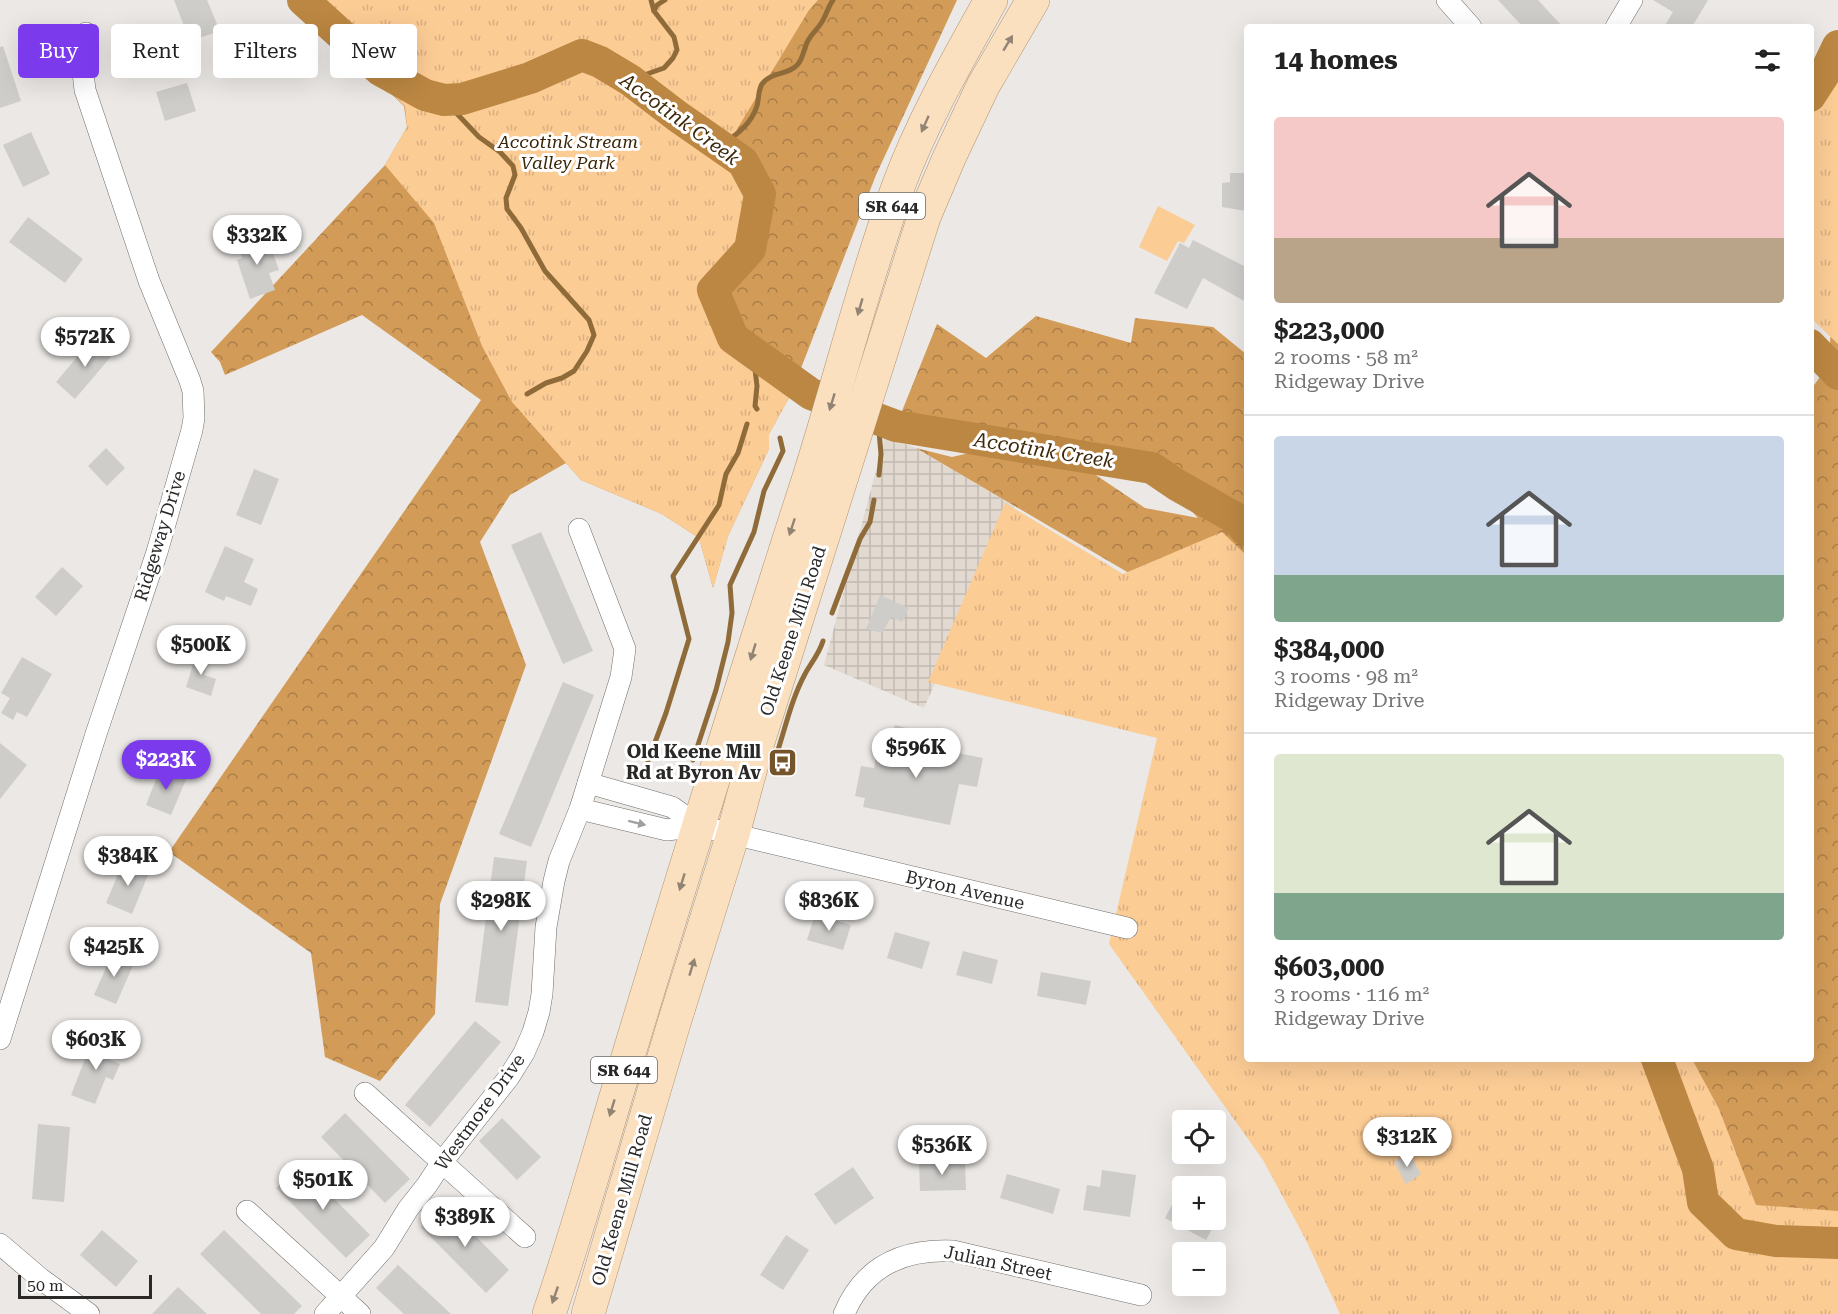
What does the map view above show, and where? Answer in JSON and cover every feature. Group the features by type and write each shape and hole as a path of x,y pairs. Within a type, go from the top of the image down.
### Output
{"main road":[{"name":"Old Keene Mill Road","path":"549,1314 872,266 899,185 930,114 991,0"},
{"name":"Old Keene Mill Road","path":"588,1314 674,1023 733,834 758,742 928,207 979,93 1033,0"}],"street":[{"path":"1447,0 1468,24"},
{"path":"1618,24 1632,0"},
{"name":"Ridgeway Drive","path":"0,1040 96,734 157,552 194,418 190,381 149,281 83,78"},
{"name":"Westmore Drive","path":"325,1314 384,1248 408,1209 442,1162 509,1077 524,1053 540,1012 546,927 554,881 559,861 580,809 621,677 625,649 579,529"},
{"path":"588,783 672,807 699,826"},
{"path":"580,809 667,830 699,826"},
{"name":"Byron Avenue","path":"699,826 1127,928"},
{"path":"365,1093 525,1237"},
{"path":"247,1211 360,1314"},
{"path":"0,1244 41,1279 89,1314"},
{"name":"Julian Street","path":"844,1314 849,1301 871,1275 889,1262 909,1254 931,1250 953,1251 1141,1295"}],"shaded area":[{"path":"885,437 916,448 1014,506 924,708 824,665"}],"green space":[{"path":"292,0 957,0 876,175 791,394 769,434 769,449 728,536 713,588 699,538 662,514 581,480 566,463 510,495 480,542 526,665 440,904 435,1014 380,1081 325,1057 311,953 169,852 481,400 362,315 225,375 220,362 211,352 385,165 407,127 404,106 374,78 417,78 417,24 330,24 330,36"},
{"name":"Accotink Stream Valley Park","path":"292,0 818,0 809,10 719,159 754,197 727,314 791,394 769,434 769,449 728,536 713,588 699,538 662,514 581,480 512,402 482,346 434,223 385,165 407,127 405,106 375,78 417,78 417,24 330,24 330,36"},
{"path":"1838,76 1838,344 1814,321 1814,99"},
{"path":"1838,188 1838,1314 1641,1062 1814,1062 1814,385 1829,364"},
{"path":"1158,206 1195,225 1184,243 1178,241 1167,261 1139,247"},
{"path":"1036,316 1131,343 1135,318 1213,327 1244,352 1244,557 1134,576 916,448 952,457 995,447 896,426 937,324 986,358","holes":["1054,447 1152,468 1198,518 1145,508"]},
{"path":"1005,503 1123,574 1222,532 1244,553 1244,1062 1694,1062 1719,1109 1756,1205 1838,1211 1838,1314 1340,1314 1307,1242 1263,1160 1109,944 1157,738 928,682"}],"building":[{"path":"174,0 207,0 217,24 213,24 213,33 201,37 201,24 183,24"},
{"path":"1498,0 1538,0 1560,24 1520,24"},
{"path":"1653,0 1708,0 1694,24 1666,24 1673,12"},
{"path":"3,46 21,101 0,108 0,47"},
{"path":"187,83 196,111 165,121 156,92"},
{"path":"31,132 50,174 23,187 3,145"},
{"path":"1230,173 1244,173 1244,211 1222,207 1222,183 1230,182"},
{"path":"28,217 83,259 65,283 9,242"},
{"path":"266,234 279,270 269,273 275,290 250,299 237,260 242,258 238,244"},
{"path":"1193,240 1244,266 1244,301 1203,278 1187,309 1154,293 1180,243 1189,248"},
{"path":"94,337 114,353 75,399 56,382"},
{"path":"106,448 125,468 107,486 88,466"},
{"path":"254,469 279,479 261,525 236,515"},
{"path":"541,532 593,651 563,664 511,545"},
{"path":"225,546 254,559 244,582 258,589 251,606 226,596 224,601 205,592"},
{"path":"62,567 83,586 56,616 35,597"},
{"path":"880,595 909,608 902,622 891,617 882,633 866,629"},
{"path":"197,652 211,657 204,675 216,679 211,696 186,687"},
{"path":"22,657 52,674 27,717 17,712 13,720 1,713 10,698 1,693"},
{"path":"563,682 594,695 531,847 499,834"},
{"path":"895,725 910,729 907,743 983,758 977,787 959,784 950,825 863,807 865,798 855,796 861,766 874,768 880,739 891,741"},
{"path":"0,743 27,765 0,799"},
{"path":"161,767 187,777 171,815 146,805"},
{"path":"494,857 527,861 508,1006 475,1002"},
{"path":"124,860 150,870 132,914 106,903"},
{"path":"815,914 851,925 843,950 807,940"},
{"path":"895,932 930,942 922,969 887,958"},
{"path":"963,951 998,960 992,984 956,975"},
{"path":"113,952 135,961 116,1004 94,995"},
{"path":"1041,972 1091,981 1086,1005 1037,996"},
{"path":"475,1021 501,1042 430,1127 405,1105"},
{"path":"94,1036 116,1045 110,1060 120,1064 113,1080 106,1077 95,1104 71,1095"},
{"path":"345,1113 410,1179 385,1203 321,1137"},
{"path":"502,1118 541,1157 517,1180 479,1141"},
{"path":"38,1124 70,1127 64,1202 32,1199"},
{"path":"1408,1152 1421,1174 1406,1184 1394,1162"},
{"path":"965,1161 966,1190 920,1191 919,1162"},
{"path":"300,1164 370,1235 346,1258 276,1188"},
{"path":"853,1167 874,1198 835,1225 814,1194"},
{"path":"1102,1170 1136,1175 1130,1217 1083,1210 1087,1185 1100,1187"},
{"path":"1007,1174 1060,1189 1053,1214 1000,1198"},
{"path":"444,1204 509,1270 486,1293 421,1227"},
{"path":"1172,1205 1172,1222 1165,1218"},
{"path":"102,1230 138,1261 116,1287 80,1255"},
{"path":"224,1230 302,1306 294,1314 261,1314 200,1254"},
{"path":"1187,1230 1212,1230 1206,1240"},
{"path":"786,1235 809,1250 783,1290 760,1275"},
{"path":"398,1265 451,1314 404,1314 376,1288"},
{"path":"178,1287 207,1314 152,1314"}],"waterway":[{"name":"Accotink Creek","path":"303,0 380,70 425,95 444,100 462,99 530,78 582,55 600,62 630,80 743,162 760,194 750,249 713,290 733,338 811,394 896,426 1152,468 1237,519 1244,528"},
{"path":"630,80 664,68 677,50 674,37 654,11 651,0"},
{"path":"654,11 657,5 665,0"},
{"path":"719,145 736,134 751,119 757,106 761,86 766,80 798,64 807,42 821,23 833,0"},
{"name":"Accotink Creek","path":"1814,90 1838,46"},
{"path":"444,100 479,137 500,152 513,166 515,175 506,198 507,209 521,228 545,271 589,320 594,335 574,371 527,394"},
{"name":"Accotink Creek","path":"1814,349 1838,374"},
{"path":"753,353 757,409"},
{"path":"878,420 881,454 879,475"},
{"path":"648,761 689,639 673,576 719,505 726,474 738,453 747,424"},
{"path":"693,760 716,690 728,642 732,613 730,585 754,532 764,491 783,451 780,438"},
{"path":"832,613 860,539 870,522 874,500"},
{"path":"778,750 796,692 823,641"},
{"name":"Accotink Creek","path":"1658,1062 1698,1169 1703,1202 1736,1234 1776,1241 1838,1243"}],"place":[{"name":"Old Keene Mill Rd at Byron Av","path":"782,762"}]}
